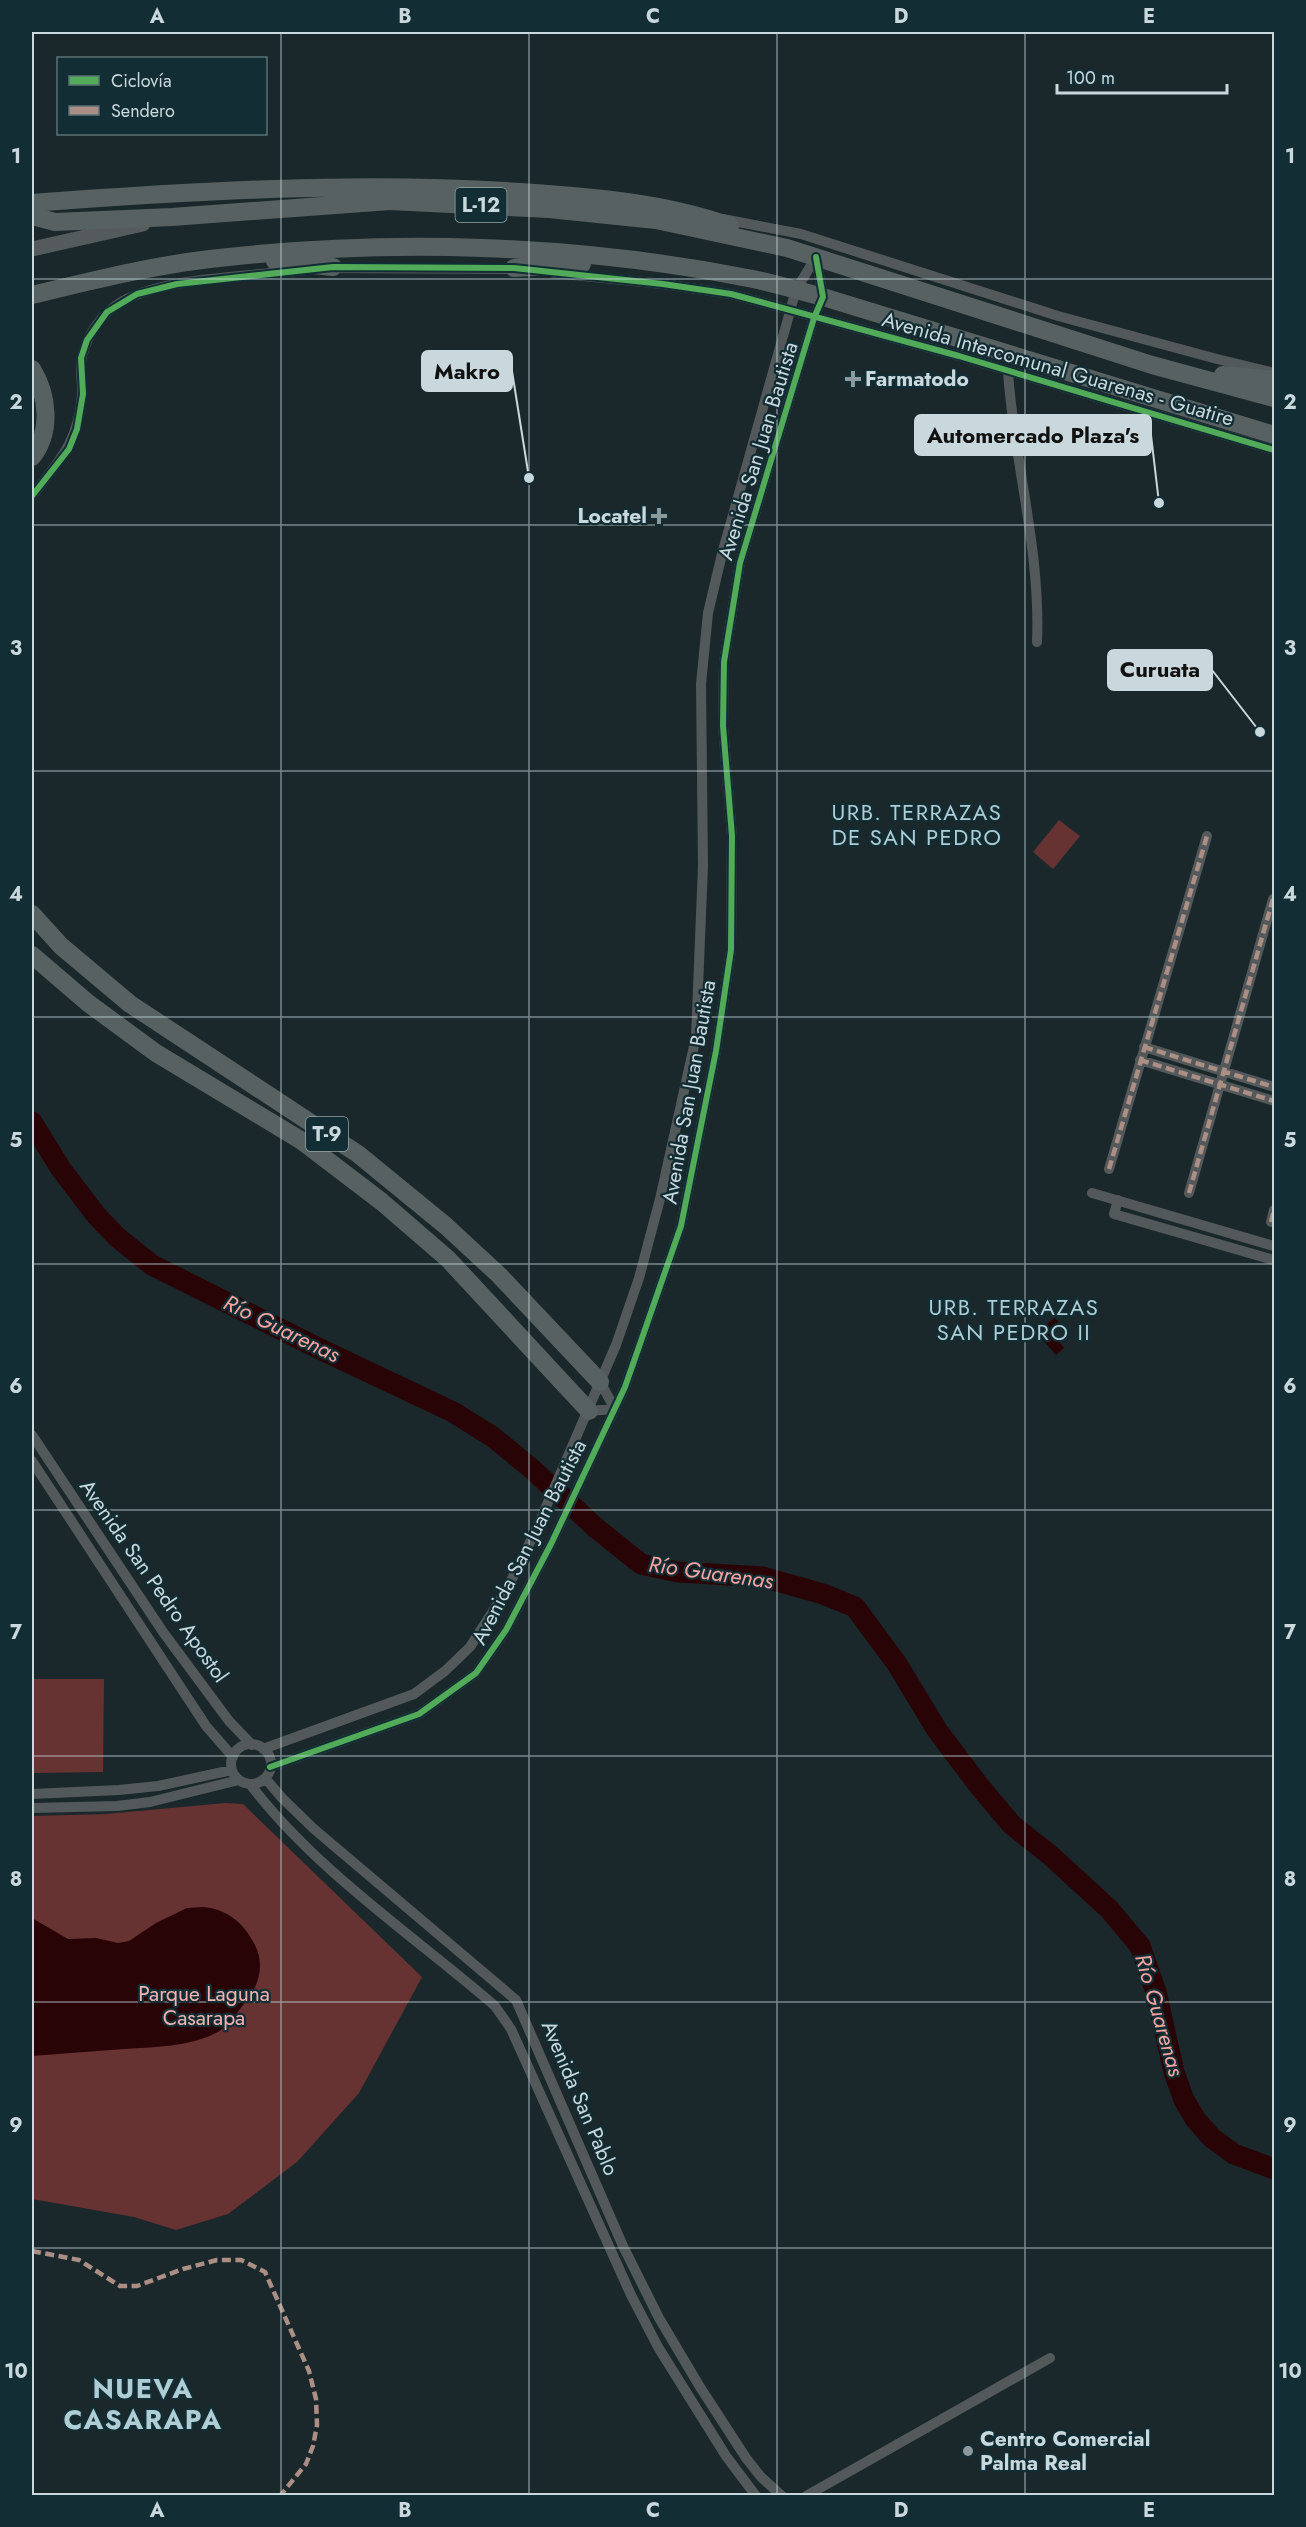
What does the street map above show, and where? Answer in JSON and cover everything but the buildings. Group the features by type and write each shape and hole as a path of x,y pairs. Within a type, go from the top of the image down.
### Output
{"highway":[{"path":"32,203 137,195 353,187 480,189 581,196 657,205 696,214 787,248"},
{"name":"Avenida Intercomunal Guarenas - Guatire","path":"172,217 390,201 549,208 656,219 787,248 1152,365 1275,398"},
{"path":"32,216 55,222 172,217"},
{"name":"Avenida Intercomunal Guarenas - Guatire","path":"32,295 132,272 207,259 286,251 417,247 503,249 628,261 744,278 823,297 1275,435"},
{"path":"207,259 285,262 333,267"},
{"path":"514,268 628,261"},
{"path":"1152,365 1275,380"},
{"path":"32,369 42,390 45,407 44,435 32,457"},
{"name":"T-9","path":"32,914 60,946 130,1004 358,1154 446,1226 499,1275 600,1383"},
{"name":"T-9","path":"32,955 88,1003 147,1046 302,1141 382,1202 448,1259 589,1410"}],"main road":[{"name":"Avenida Intercomunal Guarenas - Guatire","path":"32,249 172,217"}],"street":[{"path":"696,214 801,234 1058,316 1217,359 1275,372"},
{"path":"816,257 823,297"},
{"name":"Avenida San Juan Bautista","path":"263,1749 414,1694 445,1671 470,1647 506,1592 536,1530 616,1345 639,1278 660,1199 696,1037 703,866 701,684 708,613 722,554 796,291 816,257"},
{"name":"Avenida Intercomunal Guarenas - Guatire","path":"32,496 69,449 77,429 82,394 81,358 87,340 107,312 137,294 177,284 333,267 514,268 663,284 731,294 872,332 1275,450"},
{"name":"Avenida San Juan Bautista","path":"250,1784 268,1772 419,1713 455,1690 476,1673 506,1630 551,1544 625,1387 662,1287 681,1226 716,1051 731,950 732,836 723,726 724,662 740,563 814,318 823,297"},
{"path":"1008,372 1011,411 1029,526 1038,612 1037,642"},
{"path":"1109,1168 1207,836"},
{"path":"1189,1193 1273,899"},
{"path":"1144,1047 1275,1087"},
{"path":"1140,1060 1275,1101"},
{"path":"1092,1193 1275,1246"},
{"path":"1118,1200 1114,1214 1275,1260"},
{"path":"1133,1218 1138,1205"},
{"path":"1271,1222 1275,1210"},
{"name":"T-9","path":"600,1383 615,1409"},
{"path":"589,1410 615,1409"},
{"name":"Avenida San Pedro Apostol","path":"32,1435 163,1632 229,1721 252,1745"},
{"name":"Avenida San Pedro Apostol","path":"32,1461 206,1726 233,1757"},
{"path":"239,1780 232,1770 233,1757 240,1748 252,1745 263,1749 269,1757 268,1772"},
{"path":"32,1794 158,1786 232,1770"},
{"name":"Avenida San Pablo","path":"268,1772 282,1798 322,1837 516,2000 604,2204 658,2319 746,2458 782,2496"},
{"path":"32,1808 117,1806 150,1802 239,1780 250,1784"},
{"name":"Avenida San Pablo","path":"250,1784 334,1873 495,2006 511,2029 631,2295 667,2362 726,2456 757,2496"},
{"path":"511,2029 525,2018"},
{"path":"593,2211 604,2204"},
{"path":"667,2362 680,2354"},
{"path":"806,2496 1050,2358"},
{"path":"757,2496 769,2484"}],"green space":[{"path":"1059,820 1080,836 1053,869 1033,852"},
{"path":"32,1679 104,1679 103,1772 32,1773"},
{"name":"Parque Laguna Casarapa","path":"225,1803 243,1804 422,1977 359,2093 297,2162 228,2214 176,2230 134,2217 32,2199 32,1816 106,1814"}],"shaded area":[{"path":"1055,1318 1061,1325 1053,1331 1053,1334 1064,1348 1056,1355 1034,1330 1036,1326 1041,1328"},
{"path":"187,1908 212,1908 234,1918 251,1937 258,1952 260,1972 258,1979 253,1991 229,2023 214,2034 193,2042 158,2047 32,2056 32,1918 68,1939 96,1938 118,1943 129,1941 156,1923"}],"waterway":[{"name":"Río Guarenas","path":"32,1122 61,1169 96,1215 117,1237 152,1265 453,1412 493,1437 532,1469 596,1528 641,1564 678,1572 763,1577 823,1594 855,1607 897,1664 937,1730 980,1787 1012,1825 1050,1855 1109,1909 1140,1946 1156,1992 1174,2072 1184,2100 1196,2120 1212,2138 1234,2154 1274,2169"}],"marked path":[{"path":"1109,1169 1207,836"},
{"path":"1189,1193 1273,899"},
{"path":"1144,1047 1274,1087"},
{"path":"1140,1060 1274,1101"},
{"path":"1271,1222 1274,1210"},
{"path":"32,2251 79,2260 120,2286 137,2286 183,2269 217,2260 241,2260 265,2272 309,2371 316,2399 317,2425 313,2446 306,2464 280,2496"}],"cycle path":[{"path":"270,1767 419,1714 476,1673 506,1630 551,1544 625,1387 681,1226 716,1051 731,950 732,836 723,726 724,662 740,563 814,318 823,297 816,257"},
{"path":"32,496 69,449 77,429 83,394 81,358 87,340 107,312 137,294 177,284 333,267 514,268 663,284 731,294 959,356 1274,450"}],"place":[{"name":"Farmatodo","path":"853,379"},
{"name":"Makro","path":"529,478"},
{"name":"Automercado Plaza's","path":"1159,503"},
{"name":"Locatel","path":"659,516"},
{"name":"Curuata","path":"1260,732"},
{"name":"Centro Comercial Palma Real","path":"968,2451"}],"district":[{"name":"URB. TERRAZAS DE SAN PEDRO","path":"917,824"},
{"name":"URB. TERRAZAS SAN PEDRO II","path":"1014,1320"},
{"name":"NUEVA CASARAPA","path":"143,2404"}]}
